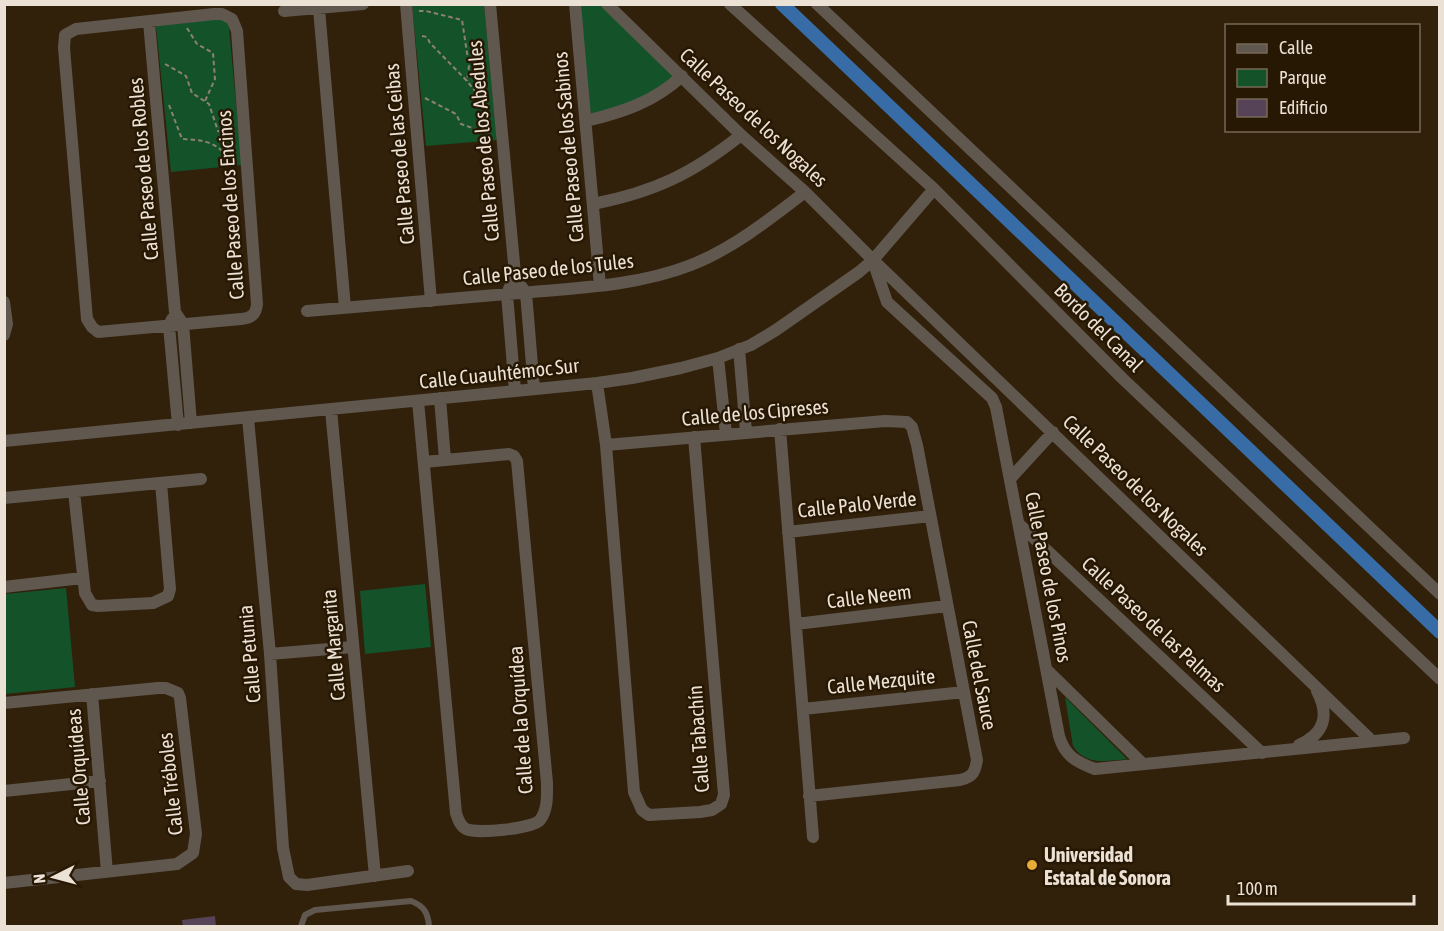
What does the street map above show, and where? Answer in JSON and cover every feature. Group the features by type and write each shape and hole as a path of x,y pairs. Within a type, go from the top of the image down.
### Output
{"street":[{"path":"284,11 363,4"},
{"name":"Calle Paseo de los Abedules","path":"490,4 514,274 507,294 515,391"},
{"name":"Calle Paseo de los Sabinos","path":"575,4 600,286"},
{"name":"Calle Paseo de los Nogales","path":"607,4 741,135 805,192 1371,740"},
{"name":"Bordo del Canal","path":"730,4 934,189 1122,378 1440,679"},
{"name":"Bordo del Canal","path":"817,4 1440,594"},
{"name":"Calle Paseo de las Ceibas","path":"406,8 430,301"},
{"path":"319,9 345,308"},
{"name":"Calle Paseo de los Encinos","path":"222,14 232,19 237,31 258,304 256,312 248,318 104,332 94,330 89,324 64,48 65,35 70,30 183,17 222,14"},
{"name":"Calle Paseo de los Robles","path":"149,22 175,312 169,326 178,425"},
{"path":"586,121 638,106 658,95 682,76"},
{"path":"593,204 641,192 670,181 702,164 741,135"},
{"name":"Calle Cuauhtémoc Sur","path":"4,441 632,378 718,358 739,350 776,330 858,272 873,260 934,189"},
{"name":"Calle Paseo de los Tules","path":"307,311 600,286 656,275 691,265 719,251 805,192"},
{"name":"Calle Paseo de los Nogales","path":"873,260 887,302 992,398"},
{"name":"Calle Paseo de los Abedules","path":"514,274 526,292 534,389"},
{"path":"4,302 7,324 5,335"},
{"name":"Calle Paseo de los Robles","path":"175,312 183,324 191,423"},
{"path":"739,350 746,432"},
{"path":"718,358 726,434"},
{"path":"597,382 606,445"},
{"path":"992,398 1005,385"},
{"path":"440,398 445,460"},
{"name":"Calle Paseo de los Pinos","path":"992,398 1020,525 1059,736 1066,753 1073,759 1095,769 1143,764"},
{"name":"Calle de la Orquídea","path":"418,401 423,462 458,819 466,829 474,830 515,829 531,826 540,820 545,811 547,783 517,461 514,456 508,454 423,462"},
{"name":"Calle Margarita","path":"331,410 375,876"},
{"name":"Calle Petunia","path":"248,418 270,654 283,848 289,877 296,884 319,884 375,876"},
{"name":"Calle de los Cipreses","path":"606,445 780,429 885,421 907,422"},
{"name":"Calle del Sauce","path":"809,796 969,778 974,774 977,760 914,434 907,422"},
{"path":"780,429 813,837"},
{"path":"1010,478 1053,432"},
{"name":"Calle Tabachín","path":"606,445 634,792 642,810 649,815 700,812 712,810 721,804 724,795 694,437"},
{"path":"4,498 201,479"},
{"path":"74,492 82,578 88,600 98,606 153,603 168,596 170,584 161,483"},
{"name":"Calle Palo Verde","path":"789,532 930,516"},
{"name":"Calle Paseo de las Palmas","path":"1020,525 1262,753"},
{"path":"4,587 82,578"},
{"name":"Calle Neem","path":"796,624 947,606"},
{"path":"270,654 353,647"},
{"path":"1047,670 1143,764 1404,738"},
{"path":"1292,748 1312,739 1321,727 1324,714 1323,705 1314,685"},
{"name":"Calle Tréboles","path":"4,703 158,688 166,688 178,693 196,834 194,853 177,864 4,883"},
{"name":"Calle Mezquite","path":"802,709 964,692"},
{"name":"Calle Orquídeas","path":"92,694 107,872"},
{"path":"4,791 100,781"},
{"path":"375,876 408,871"}],"lane":[{"path":"301,927 305,915 315,910 411,901 424,909 428,915 429,927"}],"path":[{"path":"406,8 462,21 469,66 467,81"},
{"path":"183,17 193,40 213,53 215,79 205,101"},
{"path":"409,38 427,37 430,43 467,81 483,104 500,108"},
{"path":"153,54 171,69 186,76 192,93 209,104 218,131 244,134"},
{"path":"413,92 456,114 461,124 503,140"},
{"path":"155,94 166,99 182,139 198,139 211,143 220,149 230,162 247,167"}],"green space":[{"path":"412,5 484,5 497,140 426,146"},
{"path":"576,5 612,5 683,72 669,84 616,110 585,115"},
{"path":"228,18 242,165 171,172 156,26"},
{"path":"425,584 431,647 365,654 360,591"},
{"path":"66,588 75,687 5,694 5,594"},
{"path":"1065,697 1127,759 1097,761 1084,757 1078,752 1073,746"}],"building":[{"path":"215,916 216,927 183,927 182,920"}],"waterway":[{"path":"782,4 1440,632"}],"place":[{"name":"Universidad Estatal de Sonora","path":"1032,865"}]}
